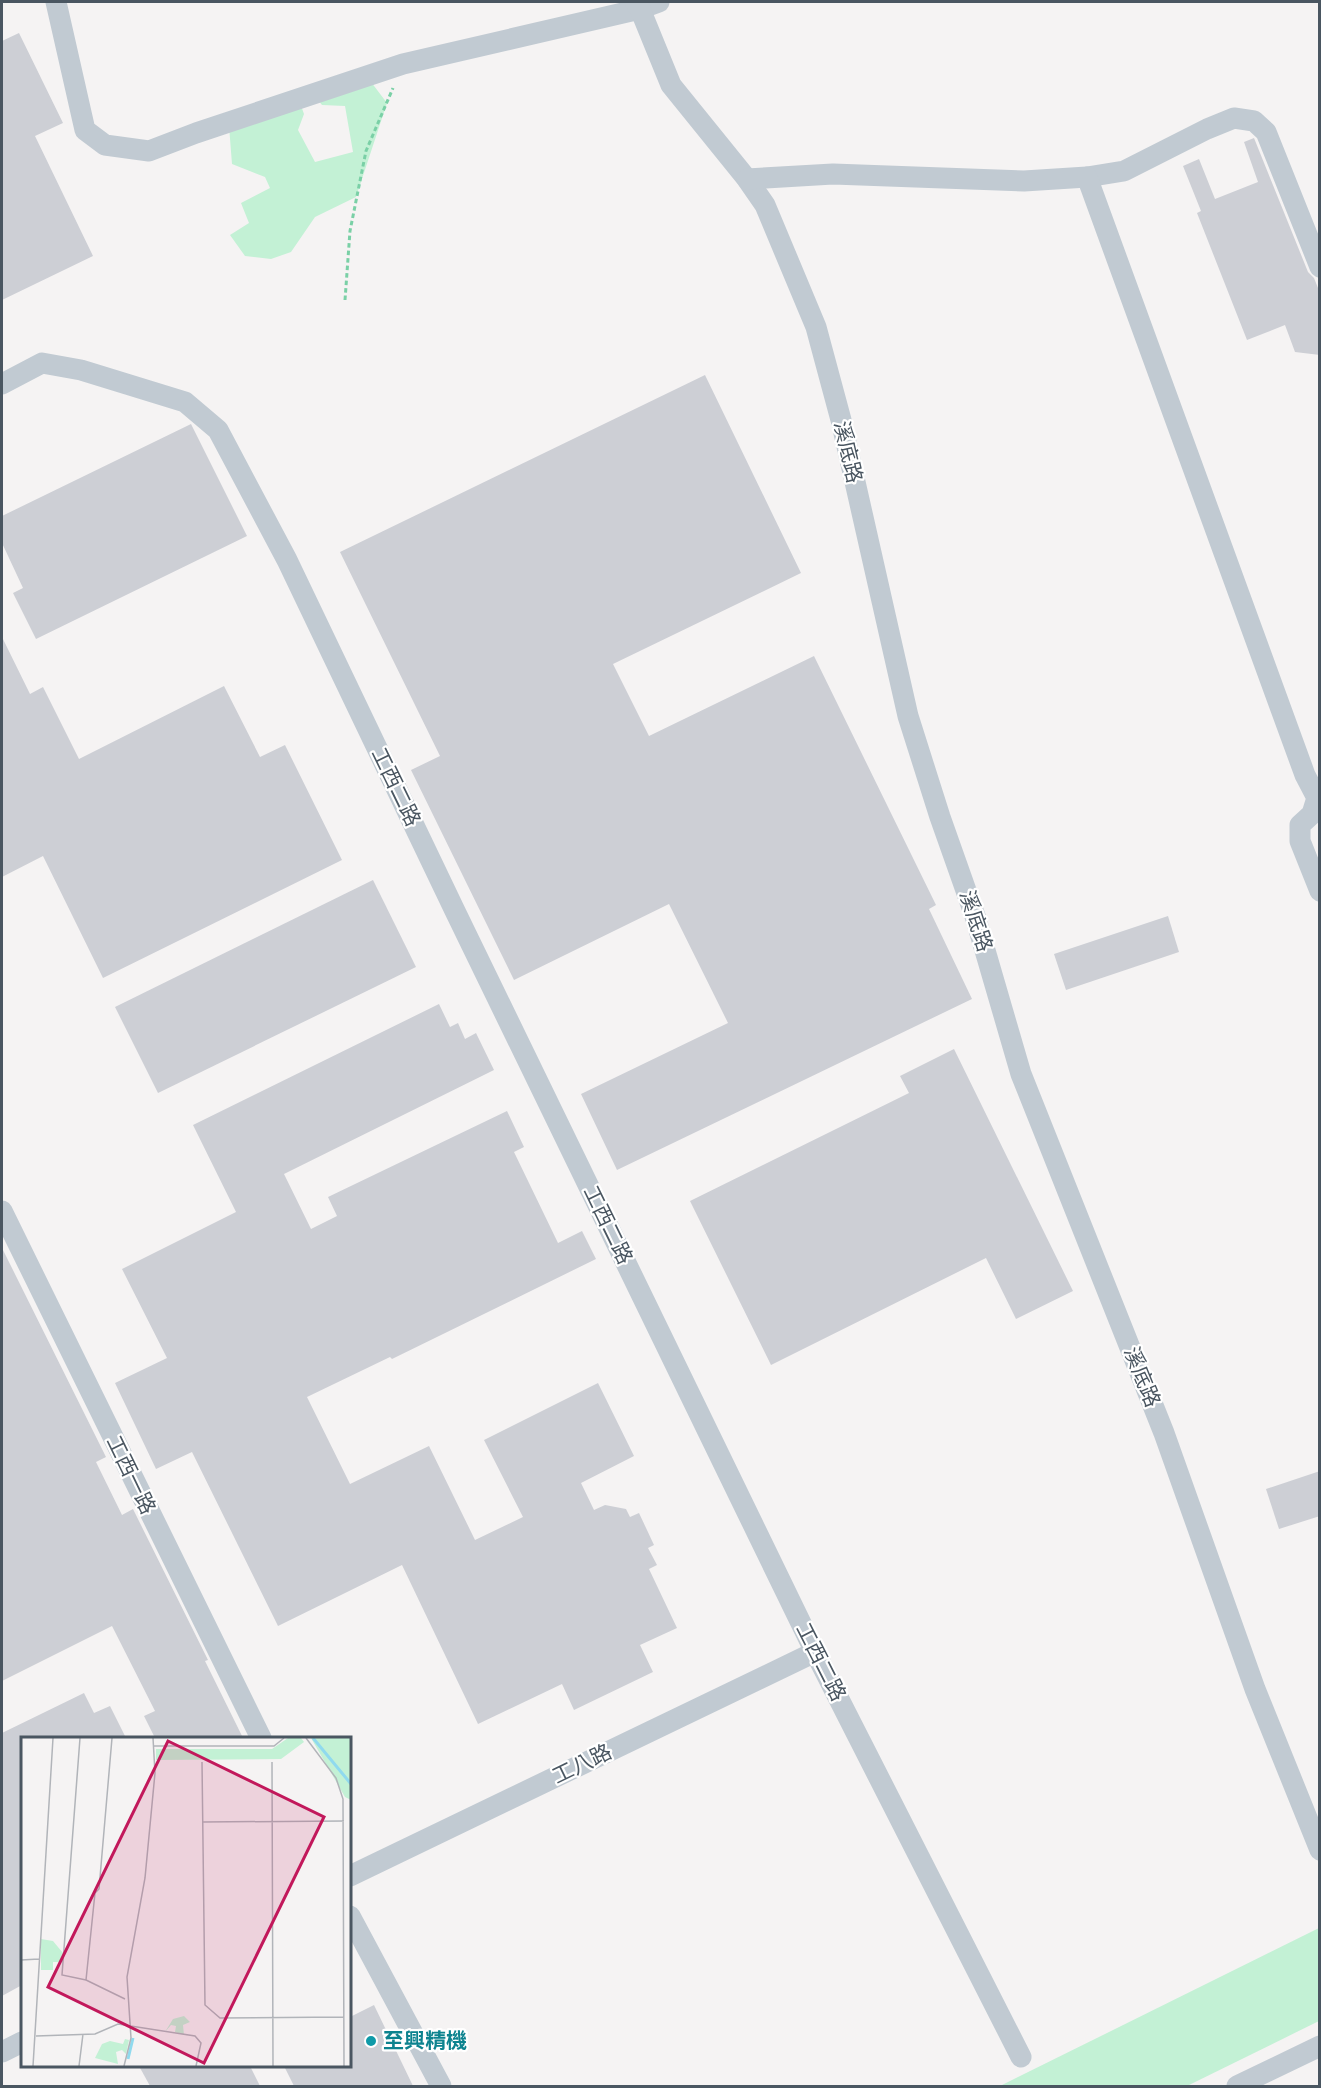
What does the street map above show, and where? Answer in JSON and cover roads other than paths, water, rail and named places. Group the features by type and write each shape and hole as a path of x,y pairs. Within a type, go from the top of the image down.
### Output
{"street":[{"path":"56,2 85,130 105,145 149,151 403,64 644,4"},
{"name":"溪底路","path":"644,4 671,85 747,179 765,205 816,327 841,420 908,716 975,916 1021,1074 1164,1433 1256,1689 1320,1850"},
{"path":"747,179 833,174 1024,181 1087,177 1124,171 1233,118 1254,121 1266,132 1320,267"},
{"path":"1087,177 1297,753 1317,798 1312,814 1300,825 1300,841 1320,891"},
{"name":"工西二路","path":"2,384 42,363 81,370 185,402 218,430 287,560 815,1652 1021,2056"},
{"name":"工西一路","path":"2,1210 261,1737"},
{"name":"工八路","path":"351,1876 815,1652"},
{"path":"351,1918 441,2086"},
{"path":"2,2052 21,2042"},
{"path":"1237,2086 1320,2046"}],"place":[{"name":"至興精機","path":"371,2041"}]}
